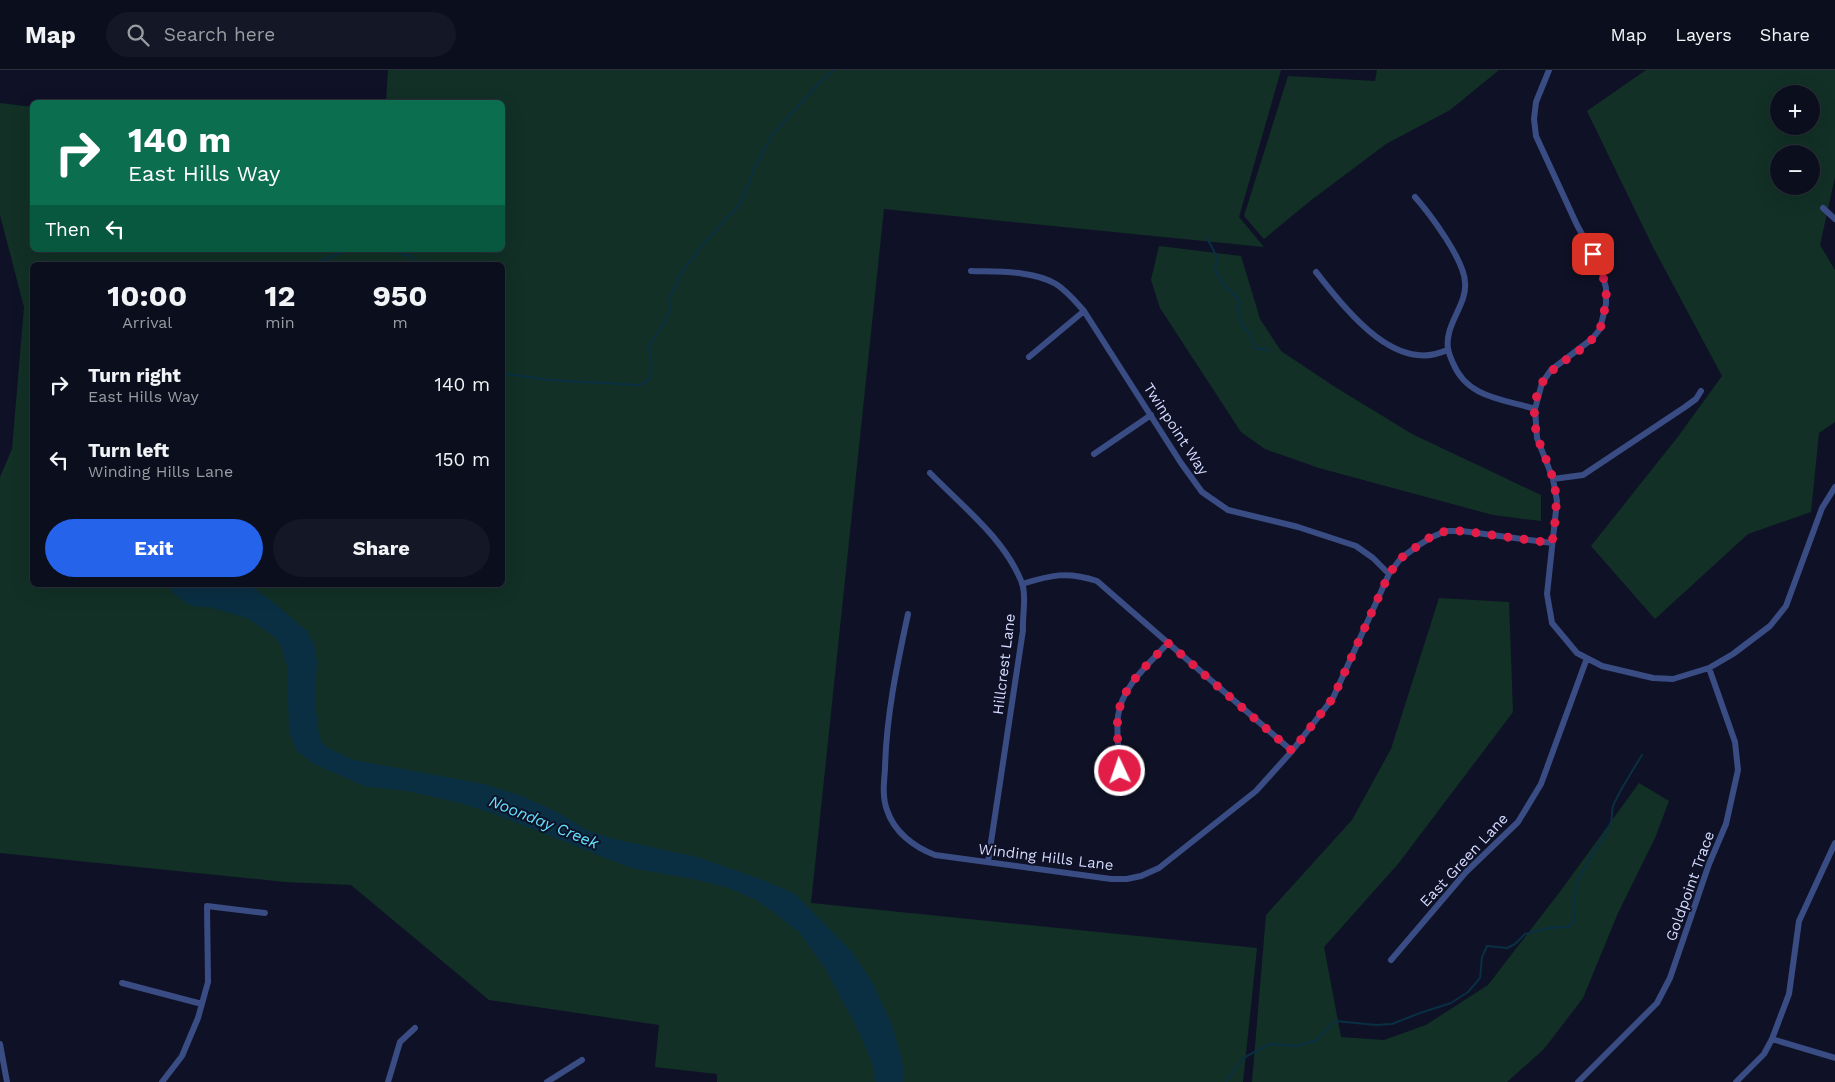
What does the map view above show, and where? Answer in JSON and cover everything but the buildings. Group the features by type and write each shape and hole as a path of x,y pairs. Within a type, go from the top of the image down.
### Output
{"street":[{"path":"1548,70 1536,102 1534,119 1536,136 1577,225 1601,269 1606,288 1606,304 1600,329 1592,339 1551,370 1542,383 1535,409 1537,438 1553,479 1557,501 1547,594 1552,623 1577,653 1602,666 1653,678 1673,679 1709,668 1770,626 1786,606 1822,508 1835,487"},
{"path":"1415,197 1460,260 1465,283 1464,297 1449,332 1447,350 1456,372 1470,387 1482,394 1535,409"},
{"path":"1823,208 1835,219"},
{"name":"Twinpoint Way","path":"971,271 1009,272 1045,279 1064,290 1084,311 1181,463 1202,492 1214,501 1228,510 1298,527 1356,546 1373,558 1389,574"},
{"path":"1316,272 1349,314 1370,333 1406,353 1417,356 1435,356 1447,350"},
{"path":"1029,357 1084,311"},
{"path":"1553,479 1582,475 1685,407 1696,399 1701,391"},
{"path":"1094,454 1151,414"},
{"name":"Hillcrest Lane","path":"930,474 999,542 1022,584 1024,602 1023,630 988,862"},
{"name":"Winding Hills Lane","path":"908,614 896,671 885,748 884,794 886,809 892,822 903,836 922,850 935,856 1111,879 1127,879 1141,876 1159,868 1183,850 1256,791 1292,751 1333,698 1389,574 1401,558 1432,536 1446,531 1462,531 1552,543"},
{"path":"1022,584 1059,574 1097,580 1292,751"},
{"path":"1120,771 1118,717 1120,706 1129,686 1168,643"},
{"name":"East Green Lane","path":"1391,960 1466,872 1518,822 1541,784 1588,658"},
{"name":"Goldpoint Trace","path":"1578,1082 1657,1003 1670,978 1709,864 1726,824 1738,770 1735,742 1709,668"},
{"path":"1736,1082 1764,1054 1772,1039 1789,994 1799,921 1832,858 1835,843"},
{"path":"162,1082 182,1056 202,1004 208,982 207,906 265,913"},
{"path":"122,983 202,1004"},
{"path":"388,1082 400,1042 415,1028"},
{"path":"1772,1039 1835,1058"},
{"path":"0,1044 7,1082"},
{"path":"547,1082 582,1060"}],"green space":[{"path":"388,70 1281,70 1239,217 1264,247 884,209 811,903 1257,948 1243,1082 717,1082 717,1074 655,1067 659,1025 489,1000 351,885 285,882 0,853 0,477 12,449 24,307 0,215 0,103 30,107 30,252 505,252 505,100 386,100"},
{"path":"1377,70 1499,70 1450,110 1386,144 1310,201 1264,239 1244,216 1288,76 1375,81"},
{"path":"1646,70 1835,70 1835,177 1820,245 1835,270 1835,422 1819,433 1811,512 1748,534 1655,619 1591,546 1677,438 1722,376 1653,247 1587,111"},
{"path":"1159,246 1241,256 1260,319 1281,351 1335,387 1412,434 1541,495 1541,521 1493,515 1319,468 1265,449 1241,432 1160,308 1151,280"},
{"path":"1439,598 1509,602 1513,712 1398,864 1324,947 1341,1037 1384,1040 1426,1025 1488,985 1559,893 1639,783 1669,801 1655,838 1618,913 1583,998 1544,1049 1507,1082 1252,1082 1266,915 1352,820 1391,749"}],"water":[{"path":"171,587 253,587 307,631 314,644 317,661 315,701 319,735 322,743 332,750 354,760 484,784 522,796 561,814 586,830 614,839 697,857 763,880 795,894 851,951 872,982 892,1025 902,1059 904,1082 875,1082 872,1062 858,1030 825,968 799,932 758,901 729,888 693,879 631,868 495,814 460,803 407,791 364,786 312,763 296,750 289,731 287,666 281,646 276,638 247,618 209,607 187,604 172,592"}],"waterway":[{"name":"Noonday Creek","path":"505,373 549,380 639,385 649,380 652,367 649,345 670,311 669,299 683,270 705,242 740,204 755,167 772,135 821,81 834,70"},
{"path":"1207,238 1217,257 1215,270 1226,287 1239,300 1240,304 1237,309 1241,324 1250,334 1254,347 1257,349 1267,349 1269,352"},
{"name":"Noonday Creek","path":"320,262 345,252"},
{"name":"Noonday Creek","path":"396,252 410,256 418,262"},
{"path":"1226,1082 1240,1062 1247,1056 1270,1044 1297,1046 1315,1041 1336,1021 1376,1025 1392,1024 1451,1003 1468,992 1480,978 1482,957 1487,946 1507,948 1515,944 1525,934 1548,928 1568,927 1575,921 1575,892 1578,881 1610,825 1613,806 1626,780 1642,755"}],"route":[{"path":"1120,771 1118,717 1120,706 1129,686 1168,643 1292,751 1333,698 1389,574 1401,558 1432,536 1446,531 1462,531 1552,543 1557,501 1553,479 1537,438 1535,409 1542,383 1551,370 1592,339 1600,329 1606,304 1606,288 1601,269 1593,254"}]}
